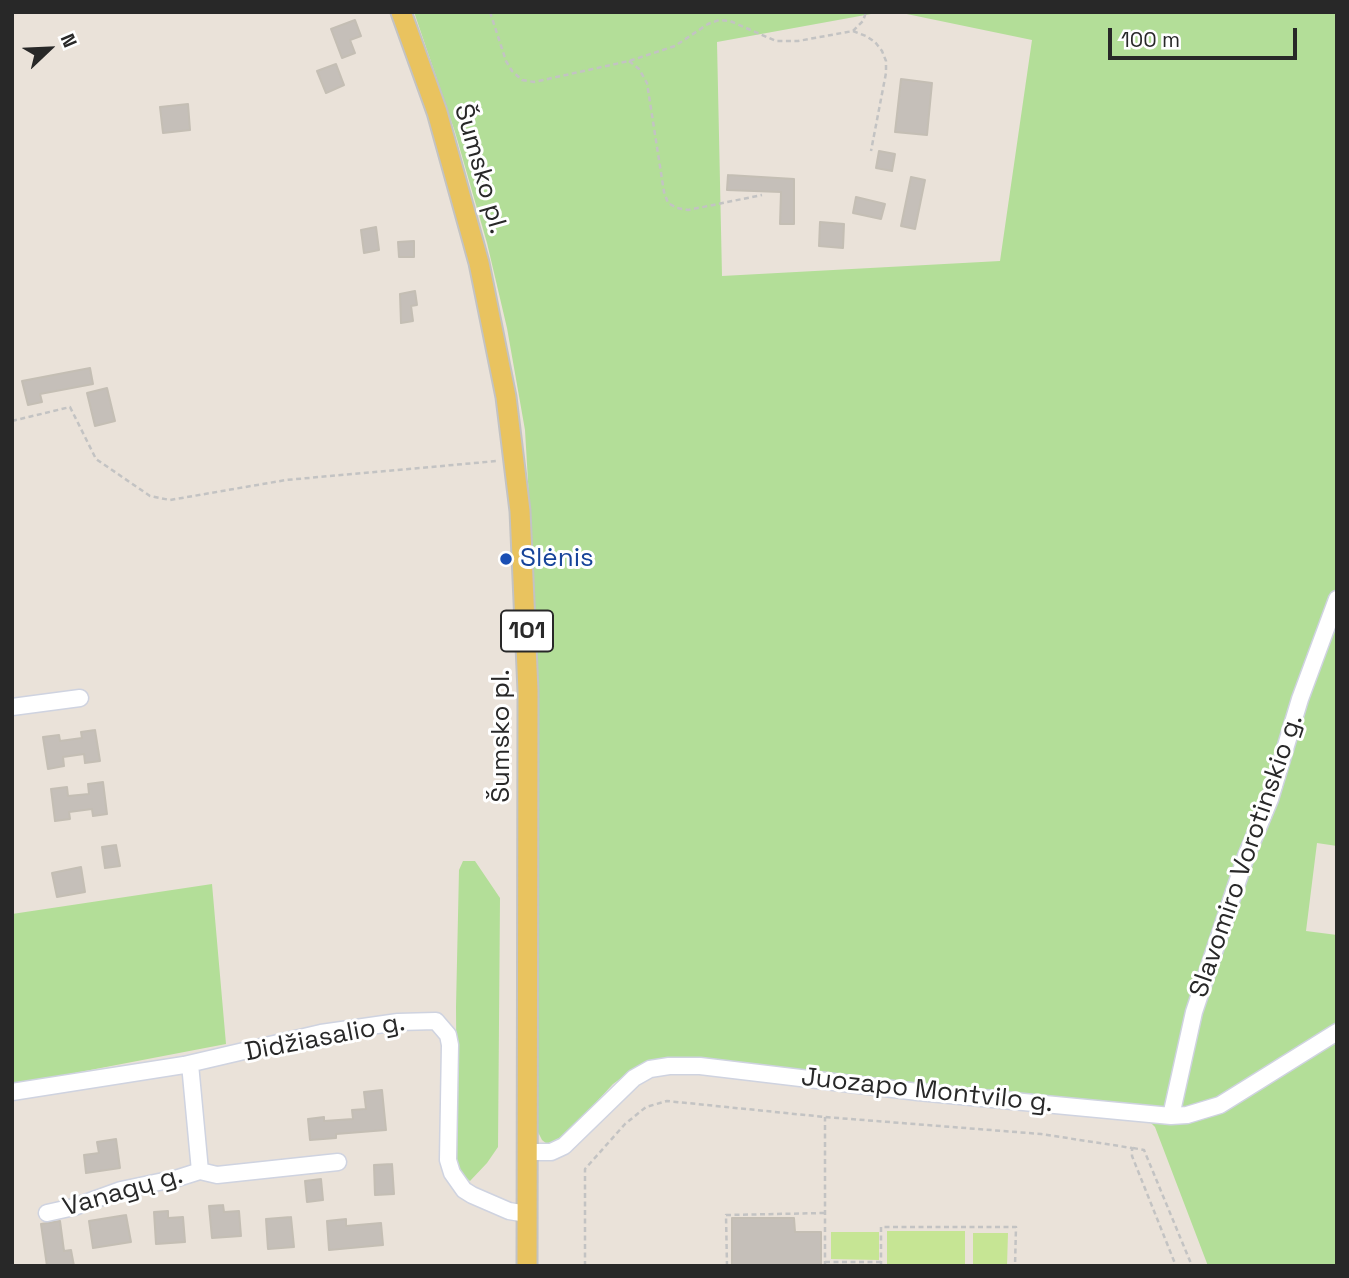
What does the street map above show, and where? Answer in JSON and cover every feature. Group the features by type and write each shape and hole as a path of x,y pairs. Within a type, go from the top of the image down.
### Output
{"main road":[{"name":"Šumsko pl.","path":"401,12 437,112 460,188 493,329 514,459 525,579 528,679 527,1266"}],"street":[{"name":"Slavomiro Vorotinskio g.","path":"1171,1116 1194,1012 1245,859 1270,799 1300,699 1337,599"},
{"path":"12,707 80,698"},
{"name":"Didžiasalio g.","path":"12,1092 190,1064 321,1033 398,1022 436,1021 448,1035 450,1045 448,1160 452,1173 464,1190 472,1195 509,1211 527,1214"},
{"name":"Juozapo Montvilo g.","path":"527,1152 551,1152 564,1146 634,1078 650,1069 669,1066 700,1066 918,1092 1171,1116 1187,1115 1220,1105 1337,1032"},
{"name":"Vanagų g.","path":"190,1064 200,1171"},
{"name":"Vanagų g.","path":"47,1213 74,1207 121,1190 200,1171 217,1175 338,1162"}],"path":[{"path":"490,12 506,61 512,71 522,80 534,82 629,61 675,46 708,24 719,20 730,21 776,41 798,41 853,31 863,21 866,12"},
{"path":"853,31 875,42 883,51 886,61 871,152"},
{"path":"629,61 639,69 647,82 668,203 688,210 762,195"},
{"path":"12,421 70,407 96,459 150,496 170,500 286,480 514,459"},
{"path":"585,1266 585,1169 625,1124 646,1107 667,1101 1041,1134 1144,1150 1192,1266"},
{"path":"825,1117 825,1264 881,1264 881,1227 1016,1227 1015,1266"},
{"path":"1132,1148 1132,1156 1176,1266"},
{"path":"727,1266 726,1215 825,1213"}],"green space":[{"path":"414,12 882,12 717,42 722,276 1000,261 1032,40 897,12 1337,12 1337,846 1317,843 1306,931 1337,935 1337,1266 1208,1266 1155,1127 1135,1107 676,1058 652,1061 634,1069 613,1084 565,1136 555,1143 547,1144 542,1140 538,1132 537,1102 537,776 532,550 525,430 507,328 487,243 455,132"},
{"path":"463,861 475,861 500,898 498,1147 470,1181 460,1173 457,1162 456,1007 459,870"},
{"path":"212,884 226,1044 12,1085 12,914"},
{"path":"887,1231 965,1231 965,1266 887,1266"},
{"path":"831,1232 879,1232 879,1260 831,1259"},
{"path":"973,1233 1008,1233 1007,1266 973,1266"}],"building":[{"path":"355,20 361,36 350,40 355,53 342,58 331,29"},
{"path":"336,64 344,85 326,93 317,71"},
{"path":"901,79 932,83 927,135 895,132"},
{"path":"188,104 190,130 163,133 160,107"},
{"path":"879,151 895,154 892,171 876,168"},
{"path":"728,175 794,179 794,224 780,224 781,192 727,190"},
{"path":"911,177 925,180 915,229 901,226"},
{"path":"856,197 885,204 881,219 853,213"},
{"path":"820,222 844,224 843,248 819,246"},
{"path":"376,227 379,250 364,253 361,230"},
{"path":"414,241 414,257 399,257 398,242"},
{"path":"415,291 417,305 411,306 413,321 401,323 400,294"},
{"path":"90,368 93,384 40,394 42,402 28,405 22,381"},
{"path":"107,388 115,421 95,426 87,393"},
{"path":"95,730 100,761 85,763 84,754 63,757 64,766 48,769 43,737 59,735 60,741 82,738 81,732"},
{"path":"103,782 107,814 93,816 92,809 69,812 70,819 55,821 51,789 67,787 68,796 89,794 88,784"},
{"path":"116,845 120,866 105,868 102,847"},
{"path":"81,867 85,892 57,897 52,873"},
{"path":"382,1090 386,1130 336,1134 336,1138 310,1140 308,1119 353,1119 352,1110 366,1109 364,1092"},
{"path":"116,1139 120,1168 86,1173 84,1155 99,1153 97,1142"},
{"path":"392,1164 394,1194 375,1195 374,1165"},
{"path":"321,1179 323,1200 307,1202 305,1181"},
{"path":"223,1205 224,1212 239,1211 241,1236 212,1238 209,1206"},
{"path":"168,1211 168,1218 183,1217 185,1242 156,1244 154,1212"},
{"path":"126,1215 131,1242 93,1248 89,1221"},
{"path":"291,1217 294,1247 268,1249 266,1219"},
{"path":"732,1218 794,1218 795,1232 821,1232 821,1266 732,1266"},
{"path":"346,1219 346,1226 381,1223 383,1245 329,1250 327,1221"},
{"path":"60,1221 64,1251 71,1250 74,1266 47,1266 41,1224"}],"place":[{"name":"Slėnis","path":"506,559"}]}
